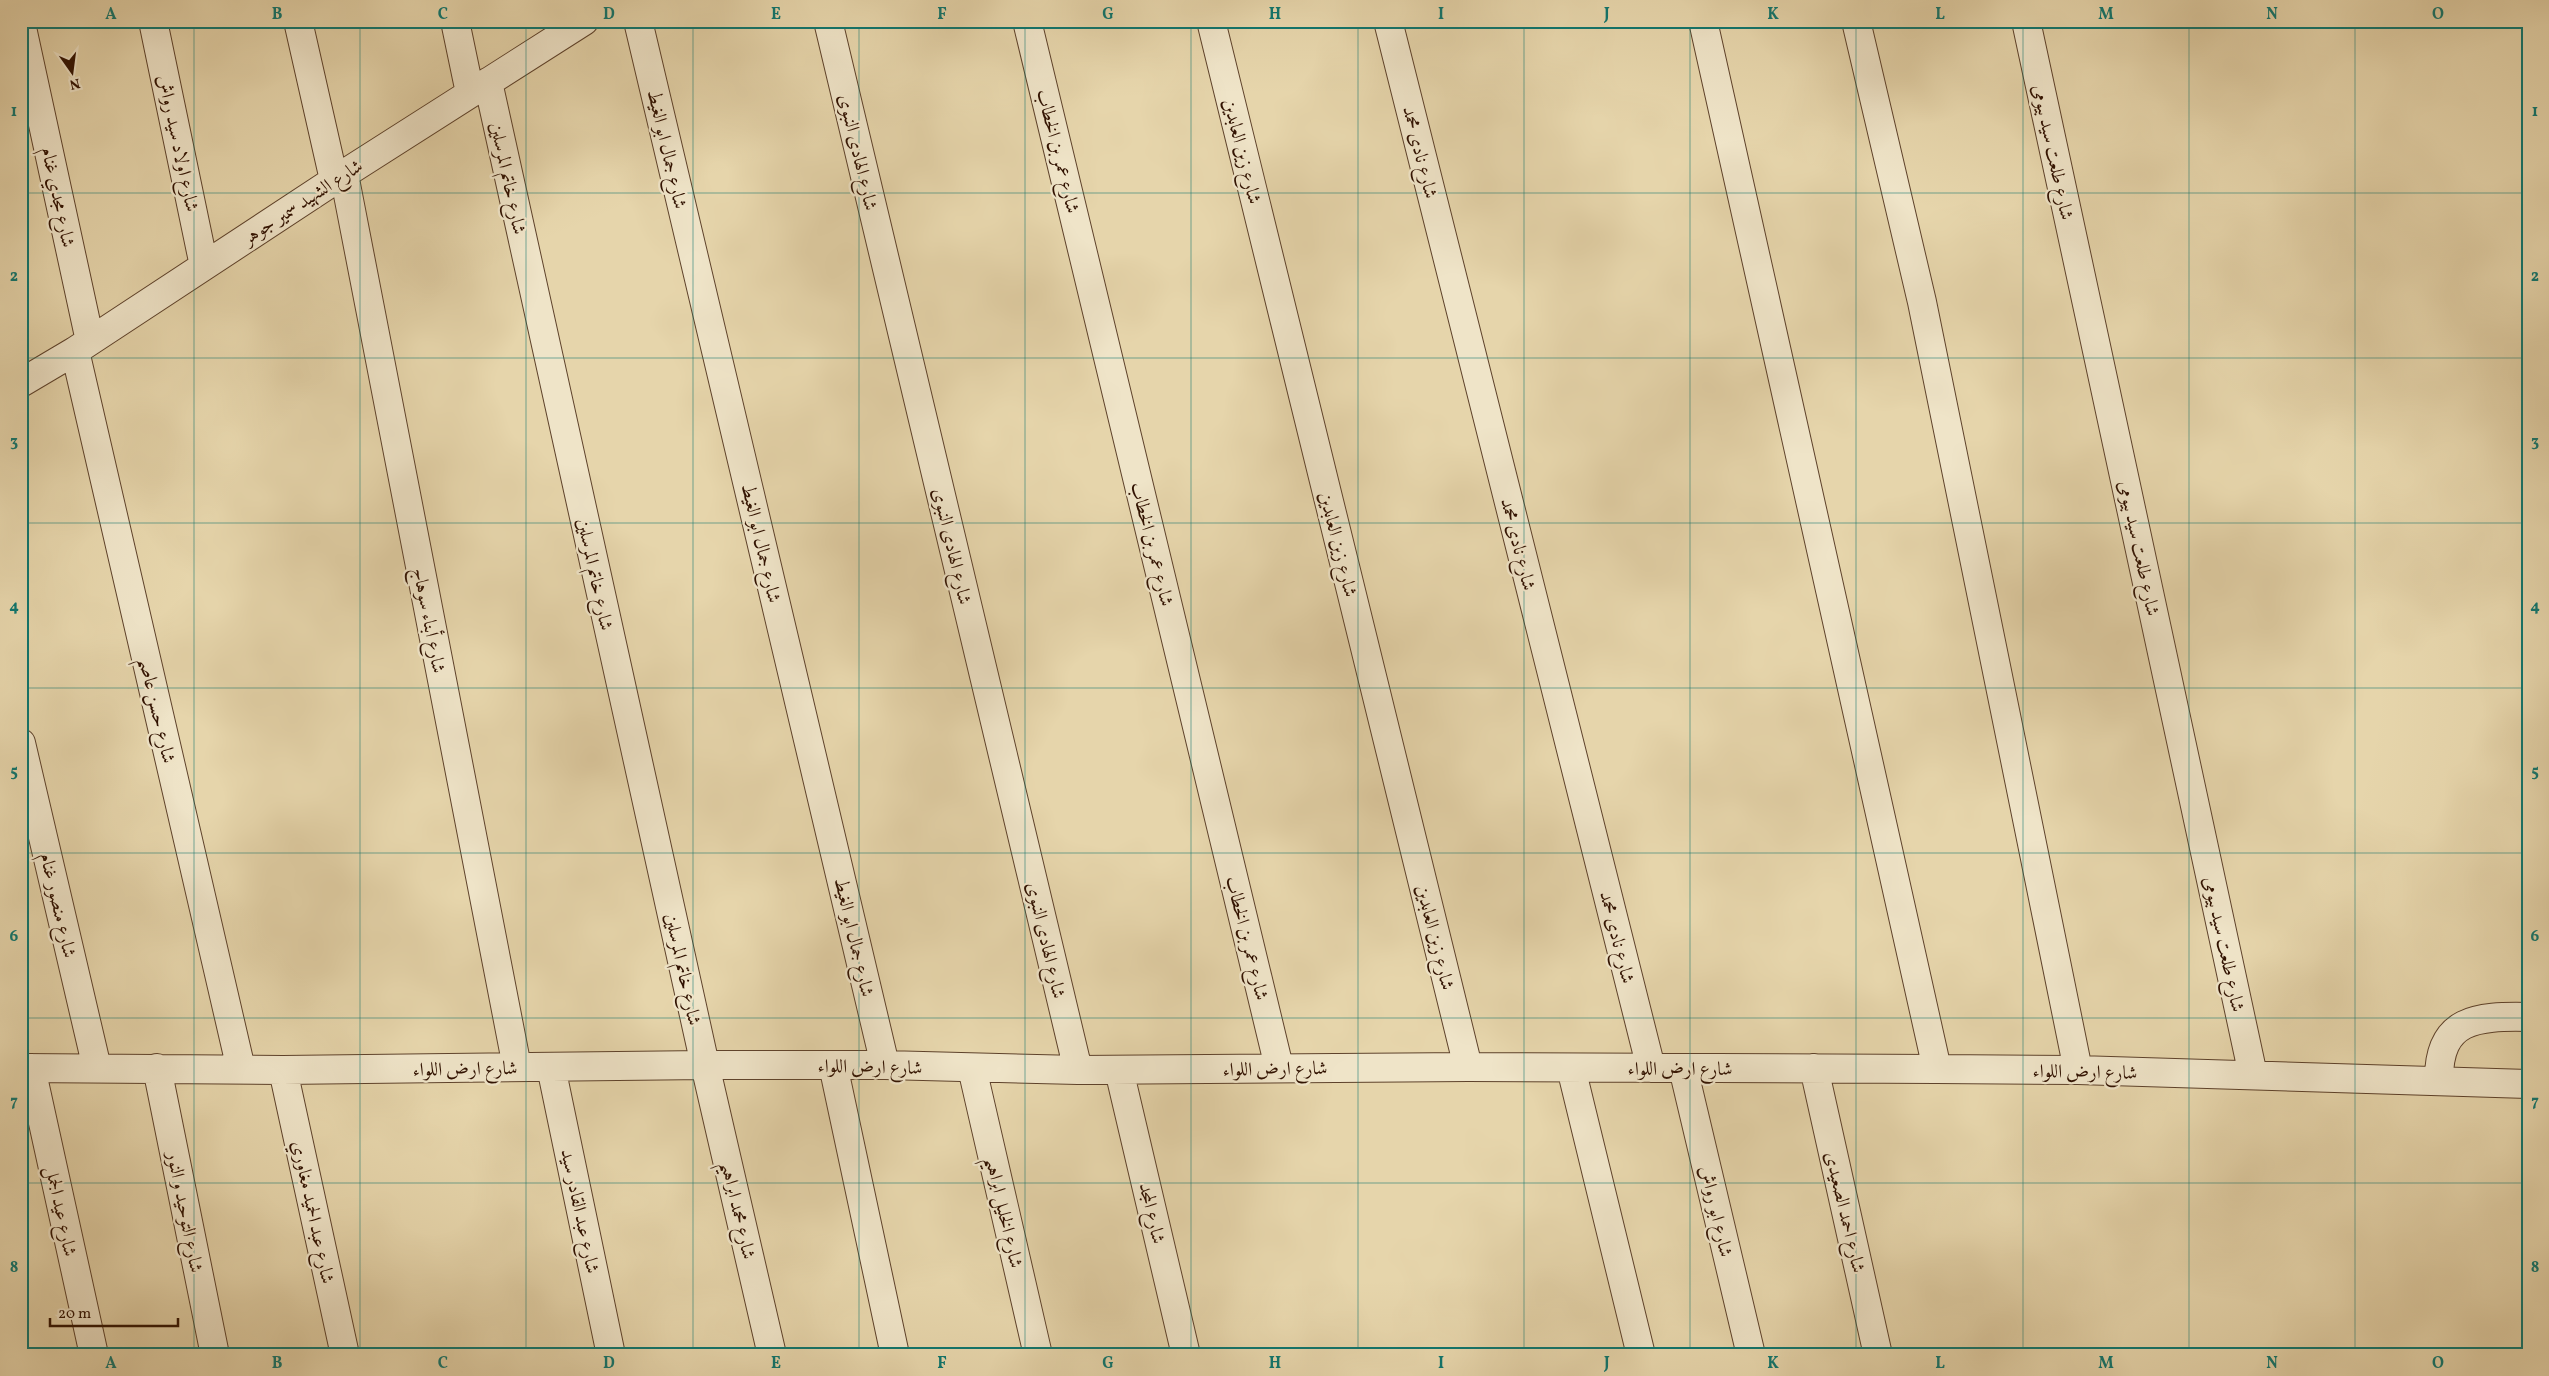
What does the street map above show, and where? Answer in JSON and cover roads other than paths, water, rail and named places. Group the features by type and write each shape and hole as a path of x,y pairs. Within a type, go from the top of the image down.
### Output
{"street":[{"name":"شارع اولاد سيد رواش","path":"153,21 204,266"},
{"name":"شارع أبناء سوهاج","path":"298,21 339,177 517,1067"},
{"name":"شارع خاتم المرسلين","path":"455,21 479,88 705,1065"},
{"name":"شارع الشهيد سمير جوهر","path":"21,383 82,346 339,177 584,21"},
{"name":"شارع جمال ابو الغيط","path":"638,21 886,1065"},
{"name":"شارع الهادى النبوى","path":"828,21 1078,1070"},
{"name":"شارع عمر بن الخطاب","path":"1027,21 1280,1067"},
{"name":"شارع زين العابدين","path":"1211,21 1468,1067"},
{"name":"شارع نادى محمد","path":"1388,21 1651,1068"},
{"path":"1703,21 1937,1069"},
{"path":"1856,21 1922,302 2078,1070"},
{"name":"شارع طلعت سيد بيومى","path":"2026,21 2254,1075"},
{"name":"شارع مجدي غنام","path":"21,23 82,346"},
{"name":"شارع حسن عاصم","path":"82,346 241,1069"},
{"name":"شارع منصور غنام","path":"21,743 97,1068"},
{"path":"2439,1081 2439,1062 2445,1045 2456,1030 2472,1021 2490,1016 2528,1017"},
{"name":"شارع ارض اللواء","path":"26,1068 283,1070 705,1065 886,1065 1078,1070 1280,1067 1814,1068 2078,1070 2528,1084"},
{"name":"شارع محمد ابراهيم","path":"705,1065 772,1355"},
{"path":"833,1065 895,1355"},
{"name":"شارع عبد القادر سيد","path":"551,1067 611,1355"},
{"name":"شارع عيد الجمل","path":"26,1068 94,1355"},
{"name":"شارع التوحيد و النور","path":"157,1068 214,1355"},
{"name":"شارع الخليل ابراهيم","path":"972,1068 1038,1355"},
{"path":"1571,1068 1642,1355"},
{"name":"شارع ابو رواش","path":"1683,1068 1751,1355"},
{"name":"شارع احمد الصعيدى","path":"1814,1068 1878,1355"},
{"name":"شارع عبد الحميد مغاوري","path":"283,1070 345,1355"},
{"name":"شارع المجد","path":"1119,1070 1186,1355"}]}
